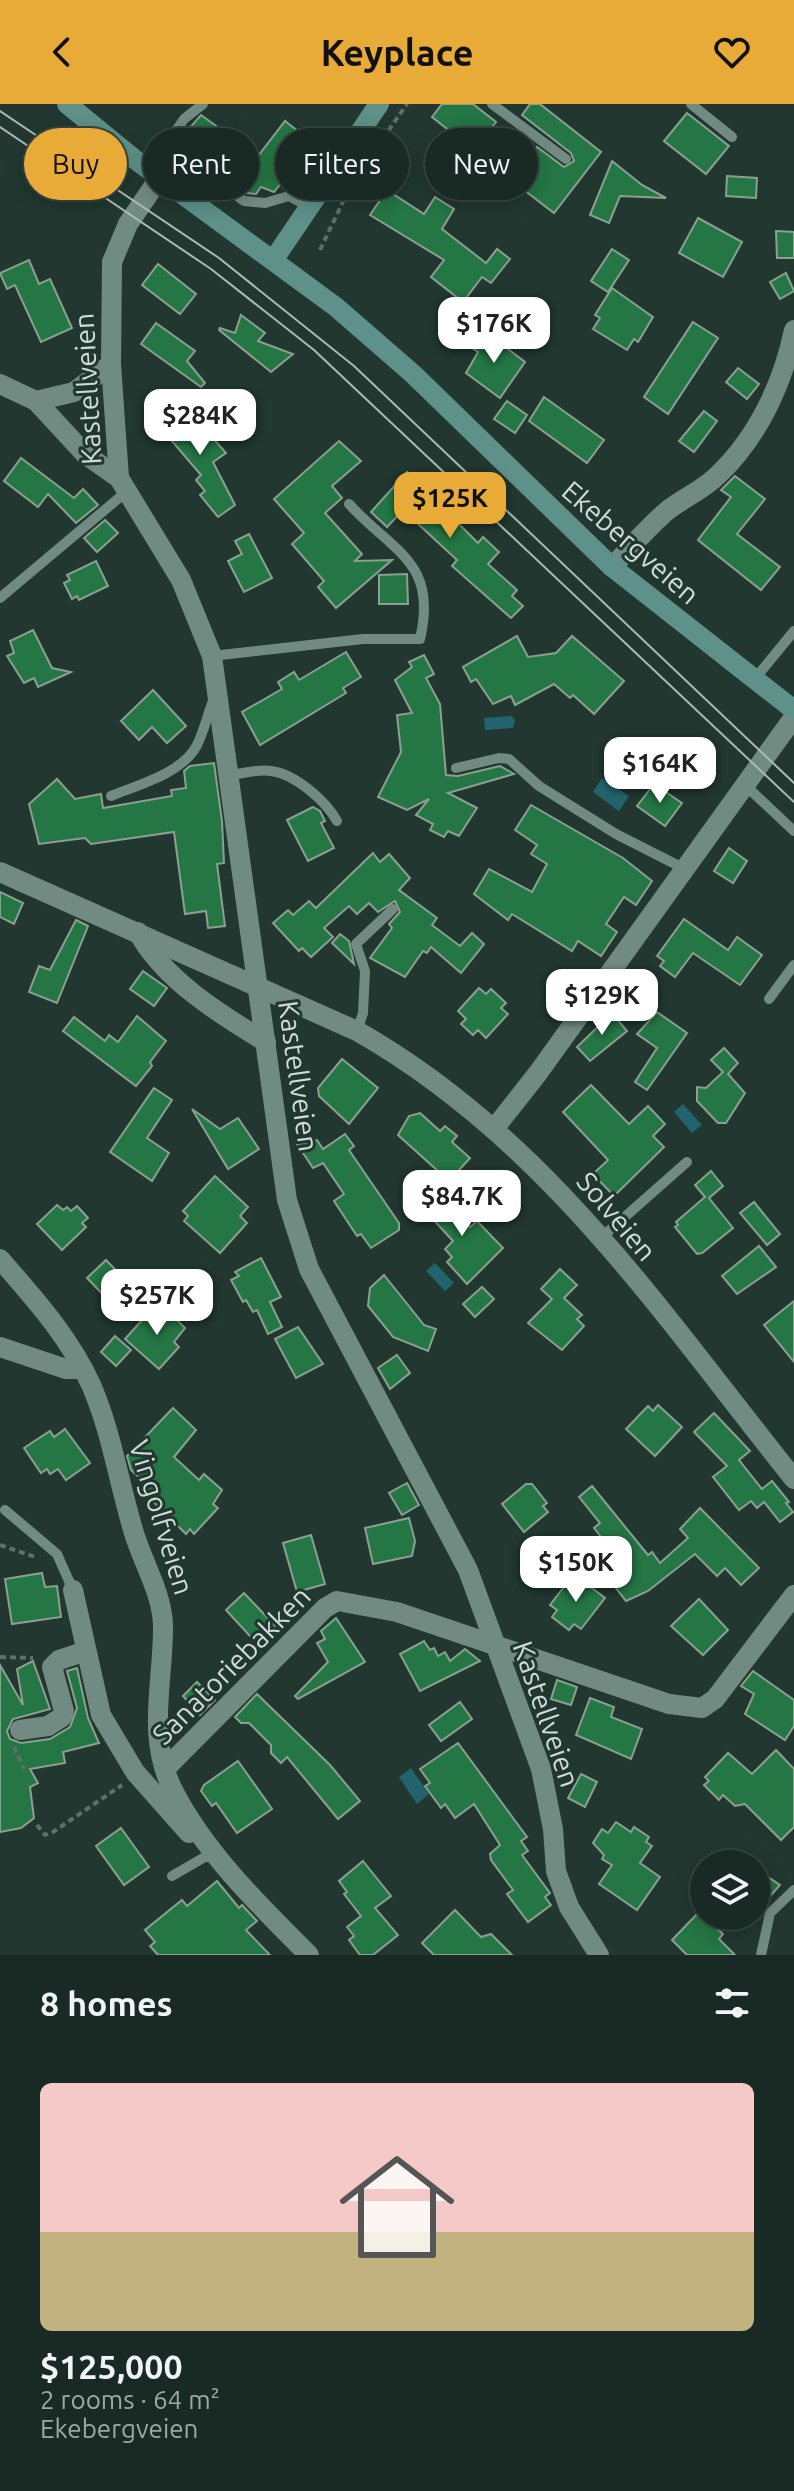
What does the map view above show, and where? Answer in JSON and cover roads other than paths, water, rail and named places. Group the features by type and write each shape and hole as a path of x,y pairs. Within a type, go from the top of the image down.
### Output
{"main road":[{"name":"Ekebergveien","path":"67,104 143,164"},
{"path":"363,128 379,104"},
{"name":"Ekebergveien","path":"192,200 274,259 401,363 612,567 794,710"},
{"path":"274,259 315,200"}],"street":[{"name":"Kastellveien","path":"144,200 128,224 112,262 111,364 122,485 181,580 212,656 219,685 287,1200 301,1252 468,1570 541,1769 553,1829 556,1871 569,1907 599,1955"},
{"path":"612,567 666,512 702,490 733,460 769,405 782,378 794,330"},
{"path":"36,401 74,392 111,364"},
{"path":"0,384 36,401 85,454 122,485"},
{"path":"494,1129 794,717"},
{"name":"Solveien","path":"0,872 305,1006 357,1031 404,1060 494,1129 561,1190 794,1477"},
{"path":"138,932 149,953 182,982 266,1042"},
{"name":"Vingolfveien","path":"0,1259 42,1308 83,1369 103,1418 130,1520 161,1611 161,1667 155,1702 165,1769 173,1792 216,1855 309,1955"},
{"path":"0,1347 66,1369 83,1369"},
{"path":"73,1590 101,1715 155,1797 195,1839 216,1855"},
{"name":"Sanatoriebakken","path":"165,1769 331,1603 343,1600 373,1605 669,1704 702,1708 715,1699 794,1595"},
{"path":"20,1730 48,1726 62,1717 53,1663 86,1651"}],"lane":[{"path":"203,104 174,130 170,139 177,150 244,201 265,203 289,196 310,207"},
{"path":"492,104 566,159"},
{"path":"691,104 732,137"},
{"path":"0,598 122,485"},
{"path":"212,656 363,639 420,639 425,619 422,579 414,564 349,504"},
{"path":"754,680 794,631"},
{"path":"111,796 160,776 188,757 197,746 219,685"},
{"path":"456,768 486,760 509,759 539,786 616,834 685,869"},
{"path":"232,775 266,770 278,772 317,797 337,821"},
{"path":"744,783 794,831"},
{"path":"357,1031 363,1013 365,971 356,944 393,909"},
{"path":"769,999 794,965"},
{"path":"602,1237 687,1162"},
{"path":"5,1510 57,1554 73,1590"},
{"path":"172,1876 203,1858 216,1855"},
{"path":"761,1955 770,1913 794,1890"}],"water":[{"path":"225,411 244,426 234,439 216,424"},
{"path":"511,716 515,720 513,728 485,730 484,718"},
{"path":"602,778 629,796 619,811 593,792"},
{"path":"683,1104 702,1125 692,1133 674,1112"},
{"path":"435,1263 454,1283 445,1291 426,1271"},
{"path":"411,1768 429,1794 417,1804 399,1777"}],"tram line":[{"path":"0,111 219,258 354,366 794,783"},
{"path":"0,127 211,269 314,350 794,802"}]}
